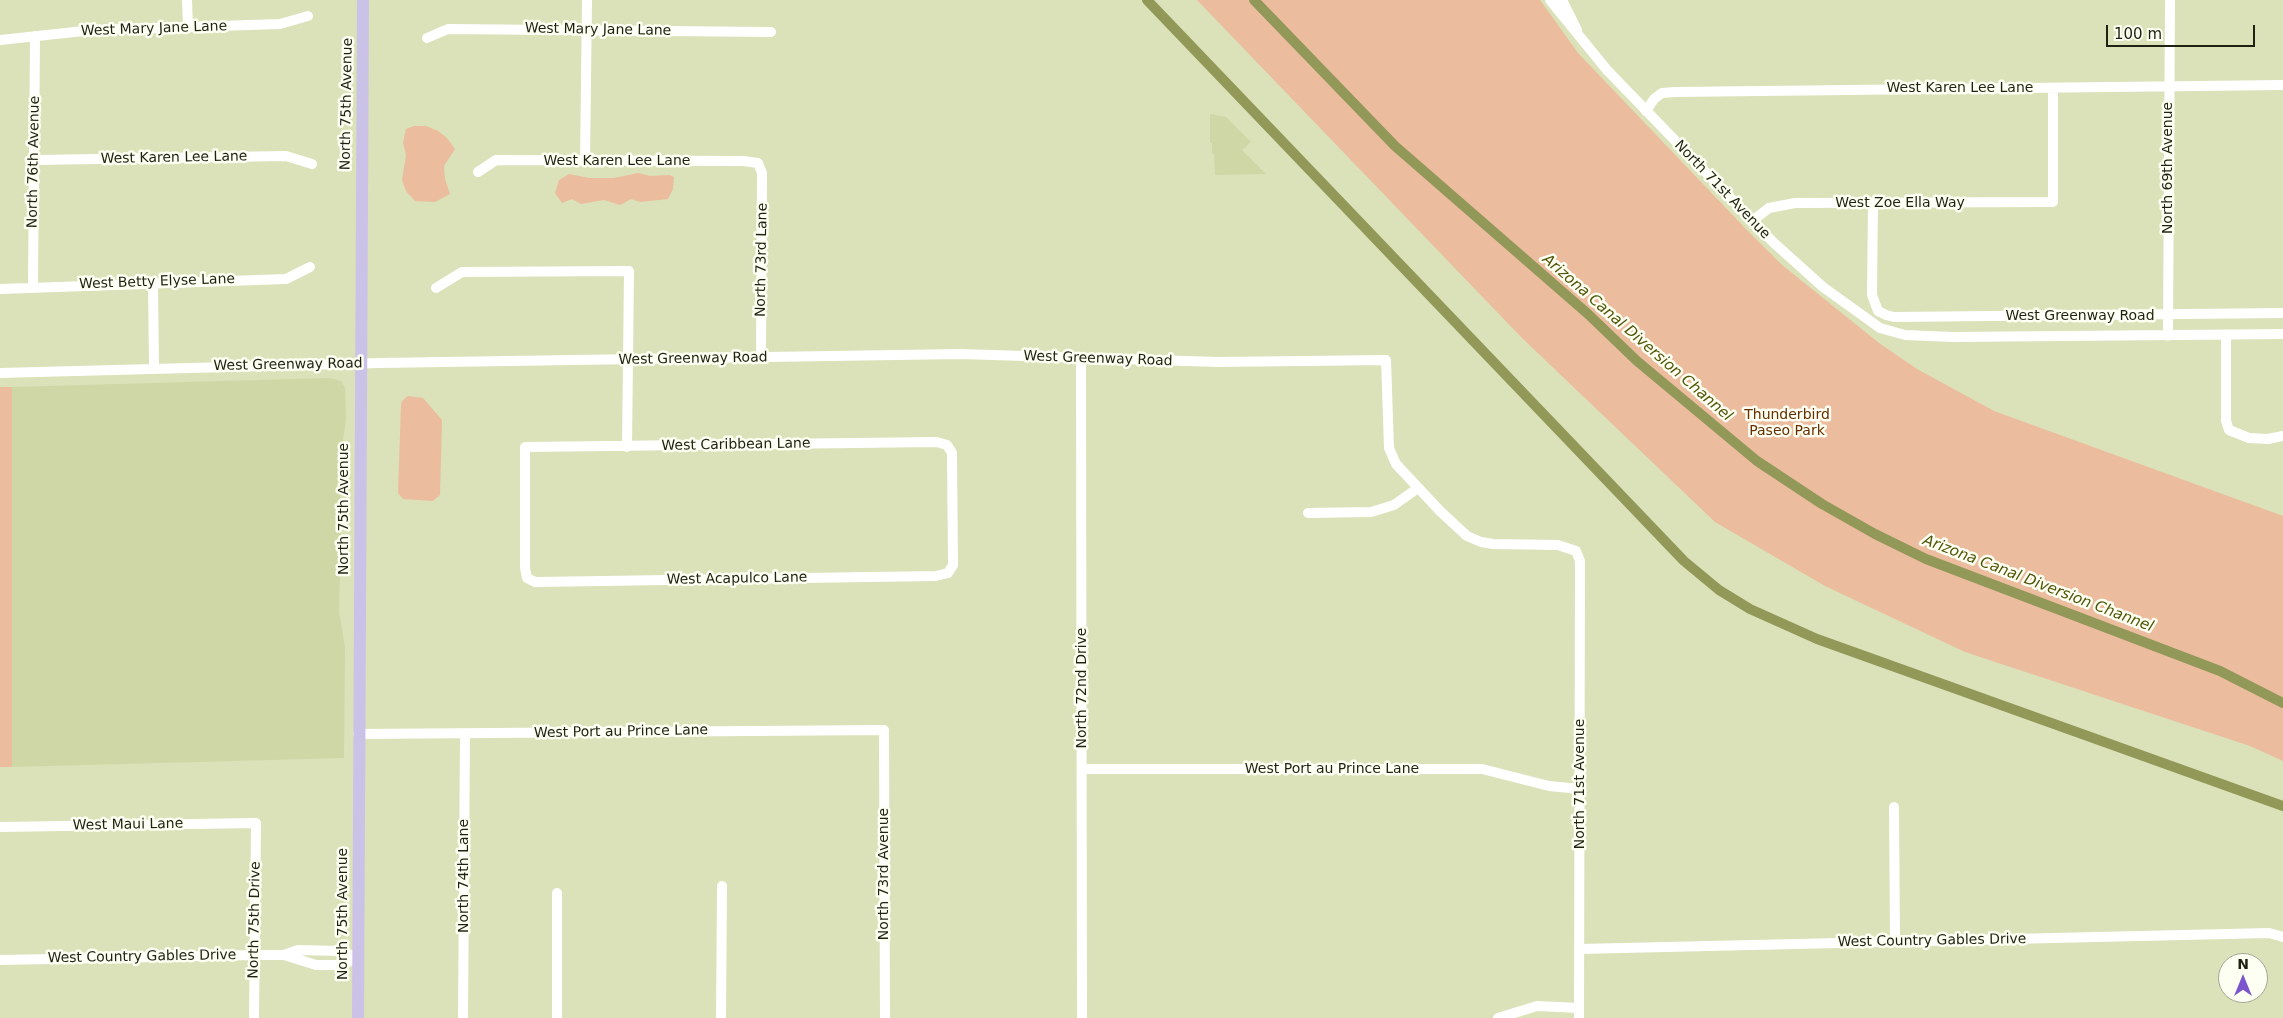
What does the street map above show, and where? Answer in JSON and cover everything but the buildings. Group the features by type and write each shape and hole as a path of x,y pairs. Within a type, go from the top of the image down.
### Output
{"main road":[{"name":"North 75th Avenue","path":"358,1018 359,364 363,0"}],"street":[{"path":"187,0 188,28"},
{"path":"585,162 587,0"},
{"name":"North 71st Avenue","path":"1550,0 1607,70 1752,221 1800,268 1880,328"},
{"name":"North 71st Avenue","path":"1562,0 1579,36"},
{"name":"North 69th Avenue","path":"2168,336 2170,0"},
{"name":"West Mary Jane Lane","path":"0,40 93,30 280,24 308,16"},
{"name":"West Mary Jane Lane","path":"427,38 448,29 771,32"},
{"name":"North 76th Avenue","path":"33,287 36,36"},
{"name":"West Karen Lee Lane","path":"1646,112 1654,99 1662,93 1675,92 2283,85"},
{"name":"West Zoe Ella Way","path":"1752,221 1769,208 1795,203 2053,202 2053,88"},
{"name":"West Karen Lee Lane","path":"35,160 286,156 312,164"},
{"name":"West Karen Lee Lane","path":"478,172 496,160 585,162 743,161 758,163"},
{"name":"North 73rd Lane","path":"758,163 762,174 761,358"},
{"name":"West Greenway Road","path":"1873,204 1872,295 1878,311 1894,317 2283,313"},
{"name":"West Betty Elyse Lane","path":"0,289 153,282 286,279 310,267"},
{"path":"436,288 462,272 629,271 627,447"},
{"path":"153,282 154,369"},
{"name":"West Greenway Road","path":"1880,328 1921,337 2283,334"},
{"path":"2226,335 2226,422 2229,430 2249,438 2268,439 2283,436"},
{"name":"West Greenway Road","path":"0,373 359,364 960,354 1218,362 1386,360 1389,448 1396,464 1418,488"},
{"name":"North 72nd Drive","path":"1081,359 1082,1018"},
{"name":"West Caribbean Lane","path":"527,578 525,568 524,448 937,442 947,445 952,453 953,565 948,573"},
{"path":"1308,513 1371,512 1394,505 1418,488"},
{"name":"North 71st Avenue","path":"1418,488 1467,536 1481,542 1493,544 1558,545 1576,551 1580,561 1579,1013"},
{"name":"West Acapulco Lane","path":"527,578 535,582 926,576 948,573"},
{"name":"West Port au Prince Lane","path":"358,734 884,730"},
{"name":"North 73rd Avenue","path":"884,730 885,1018"},
{"name":"North 74th Lane","path":"463,1018 465,734"},
{"name":"West Port au Prince Lane","path":"1082,768 1482,768 1549,786 1580,789"},
{"path":"1894,807 1895,942"},
{"name":"West Maui Lane","path":"0,827 256,822"},
{"name":"North 75th Drive","path":"254,1018 256,822"},
{"path":"721,1018 722,886"},
{"path":"557,893 558,1018"},
{"name":"West Country Gables Drive","path":"1580,949 2268,933 2283,937"},
{"name":"West Country Gables Drive","path":"284,956 298,950 340,950 358,958"},
{"name":"West Country Gables Drive","path":"0,960 254,955 284,956 316,965 340,965 358,958"},
{"path":"1498,1018 1537,1006 1579,1013"}],"shaded area":[{"path":"1210,114 1226,117 1251,142 1242,150 1266,174 1215,175 1214,154 1212,154 1212,143 1210,143"},
{"path":"329,378 341,381 345,388 346,419 340,463 339,611 345,647 344,758 12,767 12,387"}],"green space":[{"name":"Thunderbird Paseo Park","path":"1197,0 1540,0 1578,53 1744,227 1782,265 1879,343 1917,369 1994,411 2283,516 2283,761 2250,746 1965,652 1825,586 1715,522 1522,338"},
{"path":"414,126 426,126 438,131 447,138 455,149 444,166 445,179 450,194 435,202 415,201 406,191 402,180 406,155 403,143 405,133 406,129"},
{"path":"638,173 650,176 670,175 674,177 673,189 668,199 640,202 631,199 620,205 604,200 581,204 572,199 562,203 555,193 559,180 569,174 589,178 614,178"},
{"path":"0,387 12,387 12,767 0,767"},
{"path":"408,396 423,398 442,420 440,495 433,501 403,499 398,493 401,405 402,401"}],"waterway":[{"path":"1147,0 1684,561 1719,590 1750,609 1817,639 2283,806"},
{"name":"Arizona Canal Diversion Channel","path":"1254,0 1395,146 1588,314 1637,361 1757,461 1822,504 1875,534 1926,559 2220,671 2283,703"}]}
